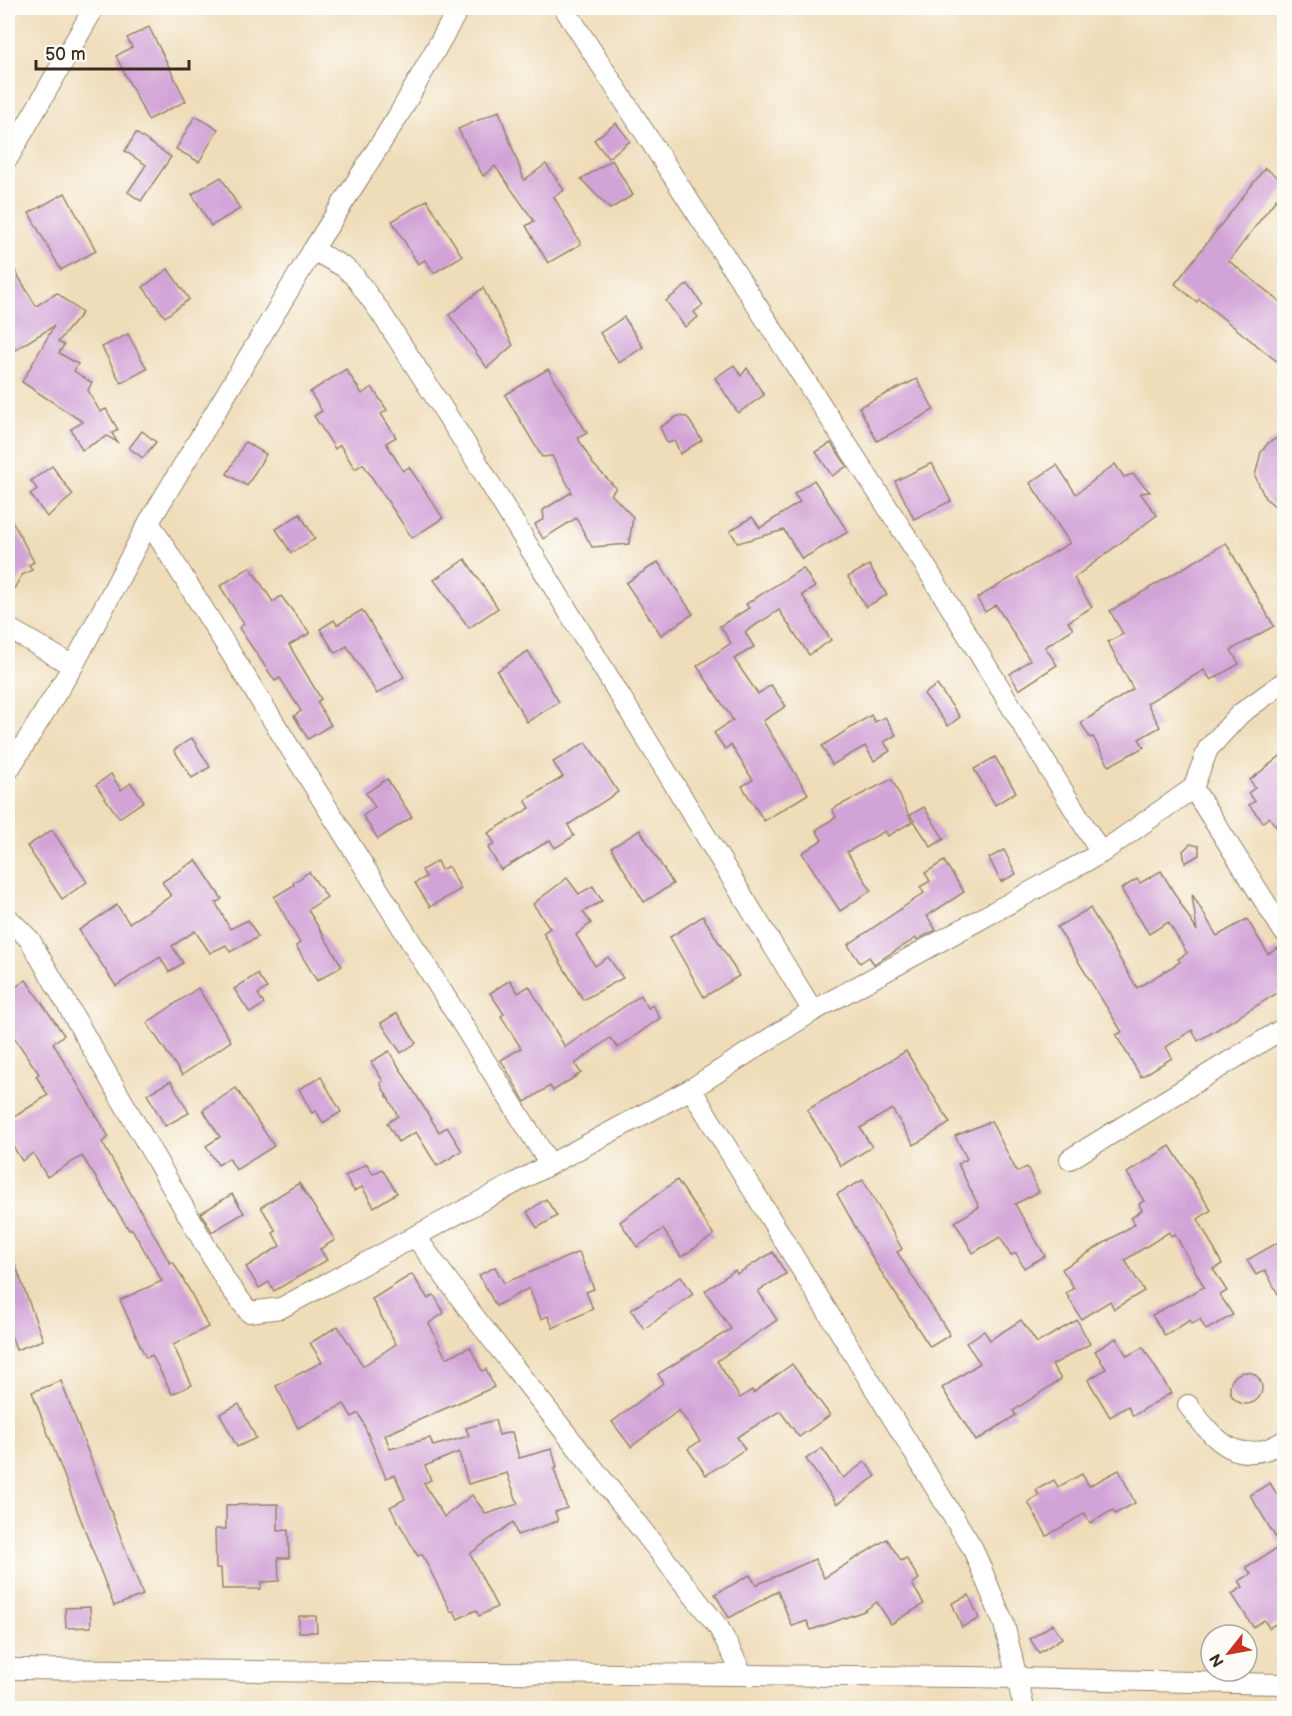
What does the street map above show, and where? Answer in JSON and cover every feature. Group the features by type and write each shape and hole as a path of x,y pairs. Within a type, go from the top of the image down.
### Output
{"street":[{"path":"8,158 94,8"},
{"path":"8,771 73,666 149,522 313,250 398,116 459,8"},
{"path":"564,8 915,549 1101,853"},
{"path":"313,250 349,272 366,290 387,321 570,611 813,1011"},
{"path":"149,522 549,1163"},
{"path":"8,628 73,666"},
{"path":"8,918 30,940 227,1283 249,1312 281,1308 691,1089 813,1011 1101,853 1193,788 1208,749 1240,714 1284,682"},
{"path":"1193,788 1284,932"},
{"path":"1070,1159 1284,1028"},
{"path":"691,1089 973,1549 1004,1624 1024,1708"},
{"path":"415,1236 473,1315 720,1628 743,1675"},
{"path":"1188,1405 1208,1431 1224,1445 1245,1454 1260,1452 1284,1441"},
{"path":"8,1669 1017,1678 1284,1684"}],"building":[{"path":"149,27 186,101 148,120 116,56 132,47 127,38"},
{"path":"499,111 524,180 546,164 564,190 554,197 581,244 548,263 526,226 534,221 495,166 483,176 458,129"},
{"path":"195,116 218,129 199,162 176,149"},
{"path":"616,123 630,141 608,158 594,140"},
{"path":"136,133 171,157 141,201 128,192 146,165 125,151"},
{"path":"612,160 633,195 610,209 581,179"},
{"path":"1265,168 1284,182 1284,189 1229,261 1284,305 1284,367 1199,299 1197,302 1175,284"},
{"path":"221,177 240,209 211,226 192,194"},
{"path":"65,193 96,251 61,270 29,213"},
{"path":"427,200 462,256 434,273 425,260 418,264 392,221"},
{"path":"8,259 36,306 57,293 82,313 58,342 64,345 59,353 78,364 74,371 92,383 88,390 100,412 106,409 118,430 112,433 117,442 107,436 82,450 71,429 83,422 22,382 54,326 8,354"},
{"path":"168,269 189,299 165,317 143,287"},
{"path":"688,284 703,305 694,312 698,317 685,327 666,301"},
{"path":"483,288 513,345 487,368 449,315"},
{"path":"624,317 643,347 619,363 600,333"},
{"path":"128,334 147,369 121,383 102,347"},
{"path":"734,365 741,376 747,368 764,395 738,413 715,378"},
{"path":"346,369 362,394 372,387 387,410 381,414 396,437 386,443 403,471 409,467 443,518 412,538 363,464 355,469 340,445 335,449 314,416 322,411 310,392"},
{"path":"548,369 587,433 578,438 593,464 616,488 611,494 633,517 629,544 592,547 576,518 543,539 535,524 544,519 543,510 572,492 552,456 542,457 505,395"},
{"path":"917,379 934,410 877,441 859,407"},
{"path":"678,416 687,417 702,440 680,454 675,441 667,443 660,427"},
{"path":"142,431 156,442 143,458 129,448"},
{"path":"1284,434 1284,513 1265,498 1255,476 1261,452 1268,443"},
{"path":"245,442 266,454 247,486 227,474"},
{"path":"831,443 847,466 832,476 816,452"},
{"path":"932,463 951,501 914,519 895,481"},
{"path":"1115,464 1124,477 1133,474 1150,492 1140,493 1157,515 1074,578 1092,607 1068,622 1073,629 1045,647 1057,665 1019,690 1010,674 1030,660 996,605 985,612 977,598 1070,543 1030,483 1057,465 1076,494"},
{"path":"52,466 73,495 47,517 30,494 37,489 31,481"},
{"path":"814,480 848,532 802,559 784,530 738,543 730,531 752,517 760,528 800,502 794,494"},
{"path":"8,513 34,562 29,565 32,570 22,575 8,599"},
{"path":"300,514 315,539 291,553 276,529"},
{"path":"1226,543 1274,626 1231,650 1239,664 1211,680 1204,670 1147,703 1160,727 1139,739 1144,747 1109,766 1093,737 1090,738 1081,723 1133,689 1108,642 1123,634 1110,611"},
{"path":"465,559 498,608 469,628 434,580"},
{"path":"658,562 693,614 661,635 626,583"},
{"path":"869,565 887,595 866,607 848,577"},
{"path":"250,567 273,602 281,596 310,633 289,645 321,699 317,702 331,725 308,739 294,716 301,711 280,678 275,681 239,628 244,624 220,586"},
{"path":"803,568 815,587 802,595 831,640 809,655 779,610 745,632 754,647 734,659 758,694 771,685 786,706 763,721 808,794 764,821 742,786 753,780 731,745 725,749 714,733 733,720 697,666 731,643 720,626 749,608 746,604"},
{"path":"362,610 404,677 377,694 347,646 335,653 320,629 334,620 337,625"},
{"path":"528,651 559,702 527,722 497,671"},
{"path":"937,685 960,717 948,726 924,694"},
{"path":"871,715 875,722 885,717 896,735 884,742 890,751 874,761 865,746 832,765 822,746"},
{"path":"192,738 210,767 192,778 174,750"},
{"path":"586,742 618,792 568,825 574,836 555,848 550,840 501,870 488,848 495,844 488,833 530,808 525,800 563,777 553,762"},
{"path":"1284,753 1284,837 1269,817 1263,822 1249,805 1255,801 1248,793 1255,788 1250,780"},
{"path":"995,757 1016,792 995,805 974,769"},
{"path":"111,774 121,790 131,783 144,801 119,818 96,785"},
{"path":"387,779 412,817 378,839 363,816 375,807 366,793"},
{"path":"892,779 912,822 888,836 885,831 847,852 871,890 840,911 802,853 822,840 816,830 836,817 832,809"},
{"path":"924,807 944,839 931,847 910,815"},
{"path":"52,830 87,882 62,899 27,846"},
{"path":"640,830 673,884 644,902 611,848"},
{"path":"1190,844 1199,846 1199,855 1185,863 1183,851"},
{"path":"1004,850 1016,874 1001,882 989,858"},
{"path":"196,860 222,899 216,903 230,929 248,920 258,937 230,952 226,945 210,953 195,931 172,946 183,963 169,972 160,957 116,986 79,930 117,905 129,923 171,896 162,882"},
{"path":"437,861 441,870 448,866 461,889 430,907 415,883 426,877 422,870"},
{"path":"944,861 964,892 927,916 936,930 917,940 916,938 874,964 869,957 860,963 848,945 924,893 920,887 930,881 925,873"},
{"path":"1161,871 1197,931 1192,894 1217,936 1247,919 1268,954 1278,948 1284,958 1284,989 1198,1041 1192,1030 1166,1047 1172,1058 1141,1077 1116,1035 1122,1032 1057,927 1090,908 1137,988 1180,962 1178,959 1187,953 1168,922 1149,934 1121,889 1137,879 1140,883"},
{"path":"309,872 327,897 308,910 342,966 317,981 296,946 300,943 274,897 294,885 293,883"},
{"path":"567,878 579,894 593,886 602,901 583,912 591,923 576,935 595,966 608,957 623,978 583,1000 543,933 550,928 533,904"},
{"path":"703,916 739,976 704,997 670,937"},
{"path":"257,974 267,988 258,994 264,1004 250,1013 234,989"},
{"path":"26,980 64,1035 53,1043 109,1137 102,1142 170,1263 173,1262 191,1293 208,1327 173,1345 192,1385 172,1394 152,1355 146,1358 120,1300 162,1281 132,1229 129,1230 82,1156 47,1177 33,1153 22,1161 8,1138 8,1121 48,1095 36,1076 39,1074 8,1028 8,992"},
{"path":"510,980 518,993 529,986 565,1047 641,995 648,1008 653,1005 660,1018 618,1048 610,1038 575,1064 581,1073 553,1091 550,1086 525,1102 501,1060 521,1048 501,1016 504,1014 490,993"},
{"path":"198,988 231,1041 182,1075 147,1023"},
{"path":"397,1013 416,1043 401,1053 381,1023"},
{"path":"389,1051 439,1132 447,1127 462,1151 437,1166 416,1132 398,1142 387,1123 398,1116 380,1083 383,1081 371,1062"},
{"path":"906,1051 950,1123 914,1145 892,1109 860,1128 872,1147 841,1166 807,1110"},
{"path":"321,1077 341,1112 323,1123 316,1111 312,1113 299,1089"},
{"path":"171,1081 189,1113 165,1126 147,1094"},
{"path":"236,1088 274,1146 236,1170 229,1158 218,1165 206,1146 220,1137 203,1110"},
{"path":"991,1121 1017,1172 1027,1167 1039,1192 1015,1204 1045,1256 1024,1268 1016,1253 1011,1255 1000,1237 973,1253 955,1222 979,1207 958,1164 967,1159 955,1136"},
{"path":"1170,1146 1211,1210 1198,1219 1222,1264 1213,1269 1227,1291 1220,1295 1233,1315 1206,1330 1200,1319 1192,1324 1190,1320 1165,1336 1152,1315 1204,1287 1175,1234 1171,1236 1169,1232 1125,1260 1144,1291 1114,1309 1110,1301 1081,1319 1066,1293 1074,1288 1062,1269 1135,1224 1131,1218 1142,1210 1139,1204 1144,1201 1127,1173"},
{"path":"367,1164 373,1174 382,1169 397,1193 374,1207 362,1187 354,1191 345,1176"},
{"path":"677,1180 714,1235 681,1257 663,1229 637,1247 620,1222"},
{"path":"863,1180 902,1249 897,1252 950,1335 930,1347 876,1264 837,1194"},
{"path":"299,1183 335,1240 320,1249 327,1260 274,1291 269,1282 259,1288 246,1267 280,1246 273,1233 276,1231 261,1207"},
{"path":"232,1194 244,1213 212,1232 201,1213"},
{"path":"546,1199 557,1216 537,1228 527,1212"},
{"path":"1284,1239 1284,1305 1265,1270 1256,1275 1247,1260"},
{"path":"9,1248 43,1340 16,1350 8,1326"},
{"path":"579,1252 594,1289 586,1292 593,1309 553,1328 548,1316 541,1319 529,1288 496,1306 479,1275 495,1267 504,1283"},
{"path":"773,1252 786,1274 758,1291 777,1320 717,1361 740,1398 752,1390 753,1393 792,1364 830,1415 799,1437 780,1411 737,1437 745,1449 706,1475 688,1449 700,1441 679,1410 631,1447 612,1422 663,1383 658,1374 731,1329 705,1291 735,1270 737,1274"},
{"path":"412,1274 428,1299 434,1295 444,1313 429,1323 446,1358 470,1347 482,1371 486,1369 494,1387 385,1435 390,1449 430,1438 433,1446 469,1436 466,1428 495,1420 499,1435 512,1432 519,1458 552,1449 557,1468 554,1469 567,1508 555,1512 558,1521 517,1535 513,1522 470,1554 497,1607 479,1616 476,1610 458,1619 454,1611 451,1612 422,1554 418,1556 390,1507 405,1499 395,1475 386,1478 359,1413 352,1417 344,1404 298,1428 276,1386 322,1362 310,1343 338,1326 363,1366 396,1344 372,1299","holes":["459,1452 468,1484 507,1473 518,1504 486,1514 472,1495 444,1517 424,1483 431,1480 425,1466"]},
{"path":"681,1276 693,1294 644,1329 631,1310"},
{"path":"1021,1320 1037,1343 1077,1320 1090,1344 1052,1365 1061,1379 1013,1411 1016,1415 976,1441 942,1388 980,1363 966,1343 984,1331 990,1340"},
{"path":"1116,1338 1127,1356 1143,1347 1171,1393 1133,1416 1128,1406 1110,1417 1088,1380 1106,1369 1095,1351"},
{"path":"1246,1372 1257,1377 1262,1388 1257,1399 1246,1404 1235,1399 1230,1388 1235,1377"},
{"path":"61,1381 143,1595 114,1606 32,1392"},
{"path":"239,1404 256,1438 237,1447 220,1414"},
{"path":"822,1448 843,1478 865,1462 876,1476 837,1504 806,1459"},
{"path":"1119,1470 1135,1503 1115,1514 1113,1510 1090,1523 1085,1513 1047,1536 1028,1502 1039,1495 1036,1490 1054,1480 1058,1487 1082,1474 1089,1486"},
{"path":"1270,1483 1284,1506 1284,1619 1269,1628 1264,1620 1259,1623 1250,1623 1232,1594 1243,1587 1239,1581 1251,1574 1246,1567 1281,1546 1250,1495"},
{"path":"278,1504 278,1531 288,1530 289,1558 278,1558 279,1581 261,1582 261,1589 222,1589 221,1568 216,1568 215,1529 226,1529 226,1505"},
{"path":"887,1539 901,1561 906,1558 919,1579 912,1584 924,1604 891,1624 877,1602 864,1611 811,1630 807,1621 792,1626 778,1591 729,1618 715,1594 750,1575 756,1585 815,1559 824,1578"},
{"path":"969,1595 979,1619 962,1627 952,1603"},
{"path":"90,1607 91,1627 66,1628 65,1608"},
{"path":"299,1616 316,1616 317,1632 299,1632"},
{"path":"1053,1624 1062,1638 1039,1653 1030,1639"}]}
